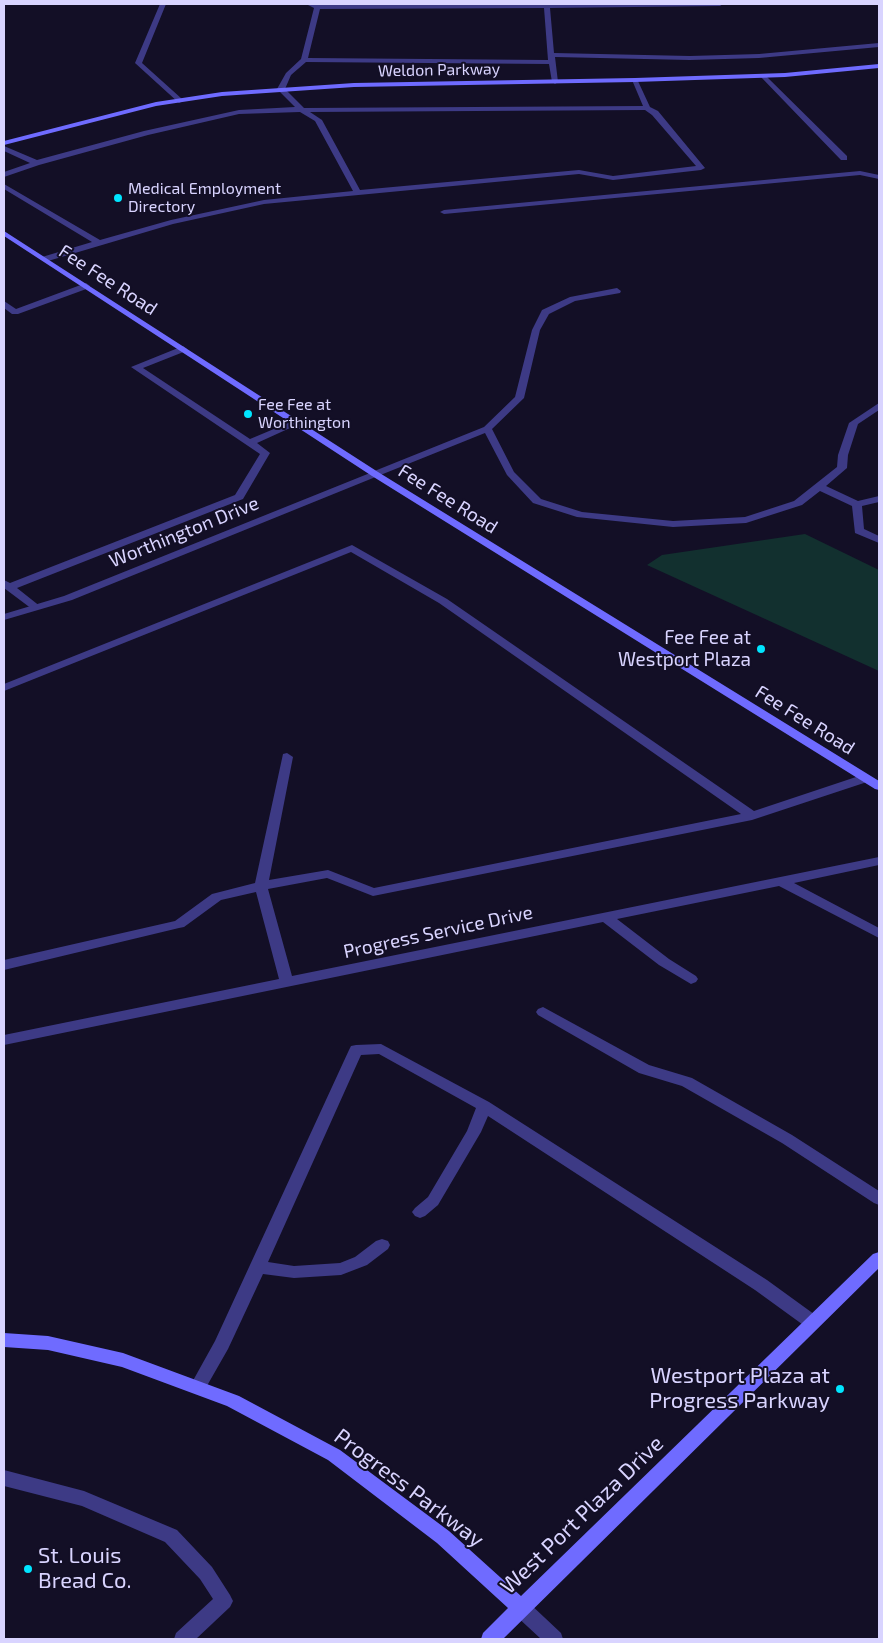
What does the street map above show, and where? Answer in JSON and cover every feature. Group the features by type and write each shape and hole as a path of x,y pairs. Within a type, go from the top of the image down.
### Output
{"street":[{"path":"163,4 138,63 179,101"},
{"path":"309,4 318,7 720,4"},
{"path":"547,6 555,82"},
{"path":"318,7 304,60 288,74 281,89 302,110 318,120 358,193"},
{"path":"304,60 690,58 759,56 879,45"},
{"name":"Weldon Parkway","path":"4,144 156,104 222,94 354,85 762,76 879,66"},
{"path":"762,76 844,158"},
{"path":"635,80 647,108"},
{"path":"4,175 36,163 147,133 240,112 302,110 647,108 655,113 700,168 613,178 579,172 264,202 171,222 45,259"},
{"path":"4,144 36,163"},
{"path":"444,212 867,173 879,177"},
{"path":"4,186 100,243"},
{"name":"Fee Fee Road","path":"4,233 375,474 879,786"},
{"path":"4,304 15,312 86,286"},
{"path":"617,291 572,299 545,312 536,330 518,398 487,429 510,473 537,501 581,515 673,524 746,520 798,503 842,468 843,455 854,423 879,406"},
{"path":"6,585 239,497 265,453 136,367 183,349"},
{"path":"249,443 296,423"},
{"name":"Worthington Drive","path":"4,617 77,594 487,429"},
{"path":"818,486 857,504 879,500"},
{"path":"857,504 859,531 879,540"},
{"path":"4,688 352,548 443,601 752,816"},
{"path":"6,585 36,608"},
{"path":"287,757 261,886 287,982"},
{"path":"4,966 178,924 217,897 261,886 328,874 373,892 752,816 866,778"},
{"name":"Progress Service Drive","path":"4,1040 879,861"},
{"path":"781,881 879,934"},
{"path":"605,917 664,962 691,979"},
{"path":"543,1012 644,1069 687,1082 787,1139 879,1199"},
{"path":"198,1386 222,1344 356,1050 381,1049 484,1106 761,1285 812,1322"},
{"path":"420,1212 433,1201 474,1132 484,1106"},
{"path":"258,1267 294,1272 341,1269 361,1261 382,1245"},
{"name":"West Port Plaza Drive","path":"490,1639 879,1258"},
{"name":"Progress Parkway","path":"4,1340 48,1343 123,1360 198,1386 233,1401 334,1455 443,1537 521,1608"},
{"path":"4,1478 84,1499 170,1536 206,1572 224,1601 183,1639"},
{"path":"521,1608 554,1639"}],"green space":[{"path":"805,534 879,570 879,671 647,565 662,555"}],"place":[{"name":"Medical Employment Directory","path":"118,198"},
{"name":"Fee Fee at Worthington","path":"248,414"},
{"name":"Fee Fee at Westport Plaza","path":"761,649"},
{"name":"Westport Plaza at Progress Parkway","path":"840,1389"},
{"name":"St. Louis Bread Co.","path":"28,1569"}]}
